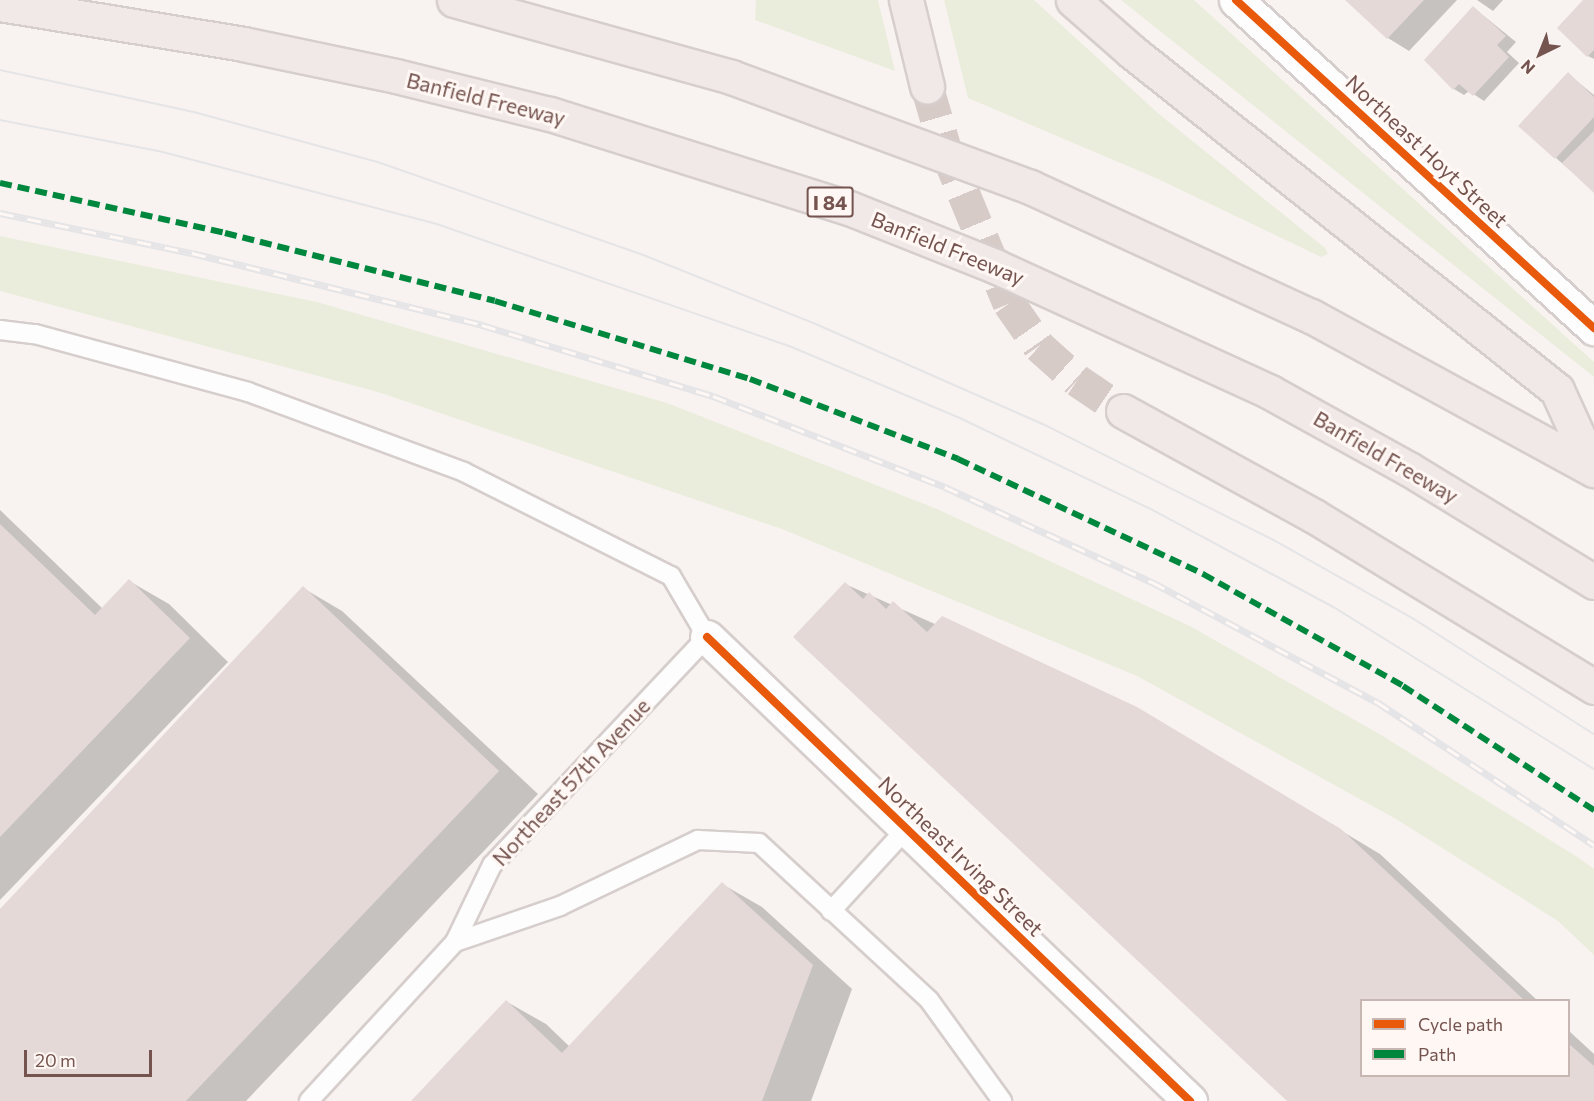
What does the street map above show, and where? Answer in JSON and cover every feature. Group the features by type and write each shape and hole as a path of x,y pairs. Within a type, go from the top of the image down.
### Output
{"highway":[{"path":"454,0 731,77 1030,187 1311,316 1593,469"},
{"path":"906,0 927,86"},
{"path":"1073,0 1131,51 1557,390 1593,469"},
{"name":"Banfield Freeway","path":"0,4 243,44 396,76 550,114 700,158 849,208 1026,279 1270,392 1409,469 1594,582"},
{"path":"1123,411 1324,521 1594,687"}],"street":[{"name":"Northeast Hoyt Street","path":"1236,0 1594,328"},
{"name":"Northeast Irving Street","path":"707,637 1190,1101"}],"lane":[{"path":"0,330 35,334 248,392 464,472 671,576 707,637"},
{"name":"Northeast 57th Avenue","path":"309,1101 455,942 492,865 707,637"},
{"path":"831,910 907,828"},
{"path":"455,942 560,906 698,840 759,843 929,1000 1002,1101"}],"green space":[{"path":"756,0 878,0 895,71 755,20"},
{"path":"944,0 1034,0 1159,114 1325,248 1328,254 1321,257 1158,179 968,98"},
{"path":"1121,0 1194,0 1594,362 1594,377"},
{"path":"0,236 317,302 667,403 937,509 1190,626 1381,735 1579,858 1594,869 1594,955 1558,921 1396,819 1137,676 782,529 378,392 0,291"}],"building":[{"path":"1345,0 1424,0 1387,39"},
{"path":"1583,0 1594,0 1594,50 1587,57 1557,28"},
{"path":"1473,6 1506,36 1497,45 1509,57 1473,96 1459,84 1453,90 1424,60"},
{"path":"1568,72 1594,97 1594,117 1555,159 1518,126"},
{"path":"1594,131 1594,193 1562,163"},
{"path":"0,524 95,615 129,579 190,638 0,837"},
{"path":"845,582 863,599 869,592 886,609 893,601 927,632 942,616 1137,707 1341,829 1523,999 1360,999 1360,1077 1570,1077 1570,1045 1594,1066 1594,1101 1287,1101 793,637"},
{"path":"303,586 499,771 186,1101 0,1101 0,909"},
{"path":"722,882 813,965 762,1101 411,1101 506,1000 562,1053"}],"tunnel":[{"path":"927,86 945,148 1009,303 1039,346 1077,380 1123,411"}],"tram line":[{"path":"0,70 194,112 378,162 646,256 816,324 1047,426 1272,539 1414,619 1594,734"},
{"path":"0,120 163,152 437,224 792,347 960,418 1149,508 1332,606 1594,769"}],"railway":[{"path":"0,213 192,253 482,325 713,396 945,487 1152,582 1377,702 1594,845"}],"marked path":[{"path":"0,183 225,233 495,301 750,379 958,459 1203,574 1403,686 1594,810"}],"cycle path":[{"path":"1236,0 1594,328"},
{"path":"707,637 1190,1101"}]}
